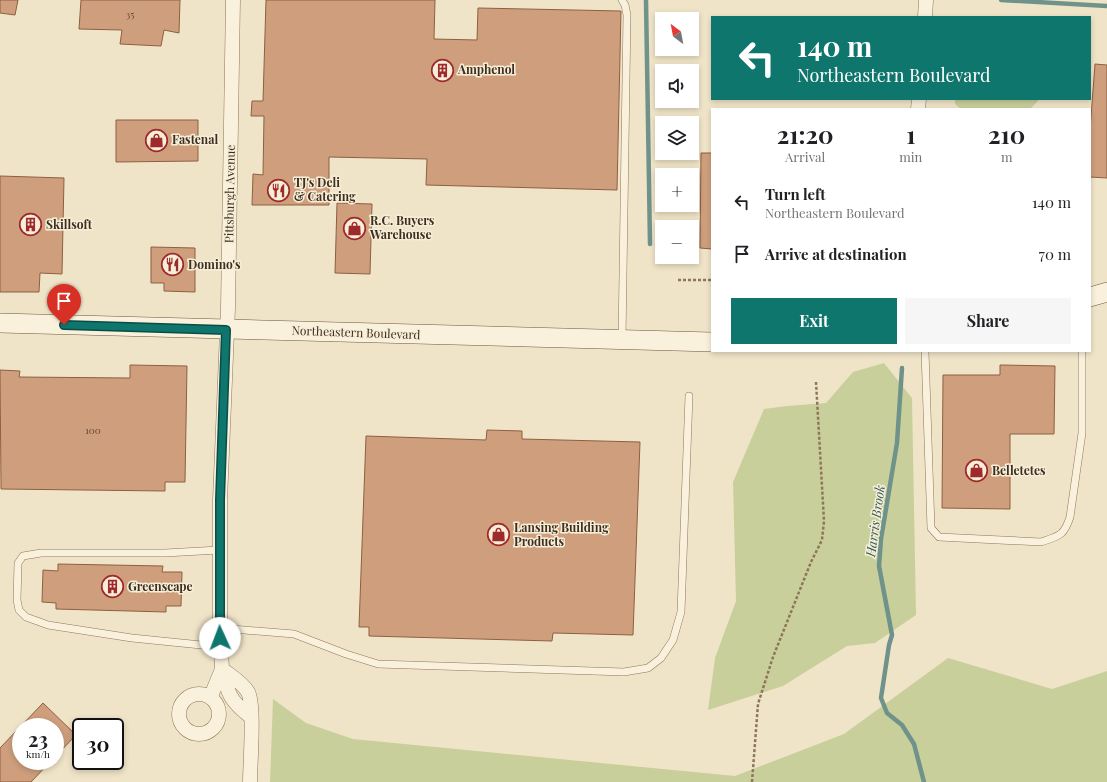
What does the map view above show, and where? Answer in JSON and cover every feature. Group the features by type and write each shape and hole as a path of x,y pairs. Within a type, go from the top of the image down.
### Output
{"street":[{"name":"Pittsburgh Avenue","path":"211,696 222,669 219,550 231,163 233,0"},
{"path":"925,16 926,0"},
{"path":"1091,297 1107,292"},
{"name":"Northeastern Boulevard","path":"0,323 711,342"},
{"path":"222,669 244,686 249,694 251,716 250,782"}],"lane":[{"path":"622,0 625,5 627,15 622,340"},
{"path":"925,352 931,528 939,537 1041,542 1057,537 1066,529 1070,517 1082,433 1082,352"},
{"path":"220,628 294,634 346,654 378,664 624,672 648,668 661,658 673,640 681,612 689,396"},
{"path":"219,550 165,553 41,553 23,556 18,562 17,600 19,610 26,617 48,624 132,638 221,647"}],"path":[{"path":"678,280 711,280"},
{"path":"752,782 758,704 773,657 811,562 822,540 824,521 816,382"}],"green space":[{"path":"955,100 1038,101 1031,108 960,108 955,104"},
{"path":"884,363 912,398 916,615 875,643 847,646 783,686 708,710 715,658 736,601 733,482 764,409 826,403 853,372"},
{"path":"948,658 1052,689 1107,671 1107,782 270,782 273,699 306,723 353,739 735,776 844,734"}],"building":[{"path":"0,0 18,0 15,15 0,13"},
{"path":"81,0 180,0 179,33 164,30 161,46 120,44 122,30 79,29"},
{"name":"Amphenol","path":"266,0 435,0 434,39 477,40 478,8 621,11 617,190 426,185 427,159 329,157 329,205 252,205 253,174 263,175 264,116 251,116 252,101 263,101"},
{"path":"1095,64 1107,65 1107,178 1091,177 1091,117"},
{"name":"Fastenal","path":"116,120 198,120 198,161 116,162"},
{"path":"701,153 711,153 711,249 700,248"},
{"name":"Skillsoft","path":"0,176 64,178 62,274 40,273 39,292 0,292"},
{"name":"R.C. Buyers Warehouse","path":"337,203 372,204 370,274 335,273"},
{"name":"Domino's","path":"151,247 195,248 195,292 164,291 164,283 151,283"},
{"path":"130,365 187,366 185,482 165,482 165,491 1,489 0,370 20,371 19,377 130,378"},
{"name":"Belletetes","path":"1000,365 1055,366 1054,434 1010,434 1010,509 942,508 943,375 1000,375"},
{"name":"Lansing Building Products","path":"487,430 522,431 522,439 640,442 633,635 553,633 552,641 369,636 369,627 359,627 366,436 486,440"},
{"name":"Greenscape","path":"58,564 163,566 162,572 182,572 181,606 166,606 166,612 56,609 56,603 42,602 43,570 58,571"},
{"path":"43,703 58,718 29,718"},
{"path":"64,723 72,731 72,739 64,748"},
{"path":"12,735 12,770 42,770 31,782 0,782 0,748"}],"waterway":[{"path":"646,0 650,244"},
{"path":"1001,0 1107,6"},
{"name":"Harris Brook","path":"902,368 897,443 881,539 879,566 892,635 889,645 881,698 887,713 902,725 914,744 924,782"}],"place":[{"name":"Amphenol","path":"442,70"},
{"name":"Fastenal","path":"157,140"},
{"name":"TJ's Deli & Catering","path":"278,190"},
{"name":"Skillsoft","path":"31,225"},
{"name":"R.C. Buyers Warehouse","path":"354,228"},
{"name":"Domino's","path":"173,265"},
{"name":"Belletetes","path":"976,471"},
{"name":"Lansing Building Products","path":"499,535"},
{"name":"Greenscape","path":"112,587"}],"route":[{"path":"64,325 226,330 220,500 220,638"}]}
